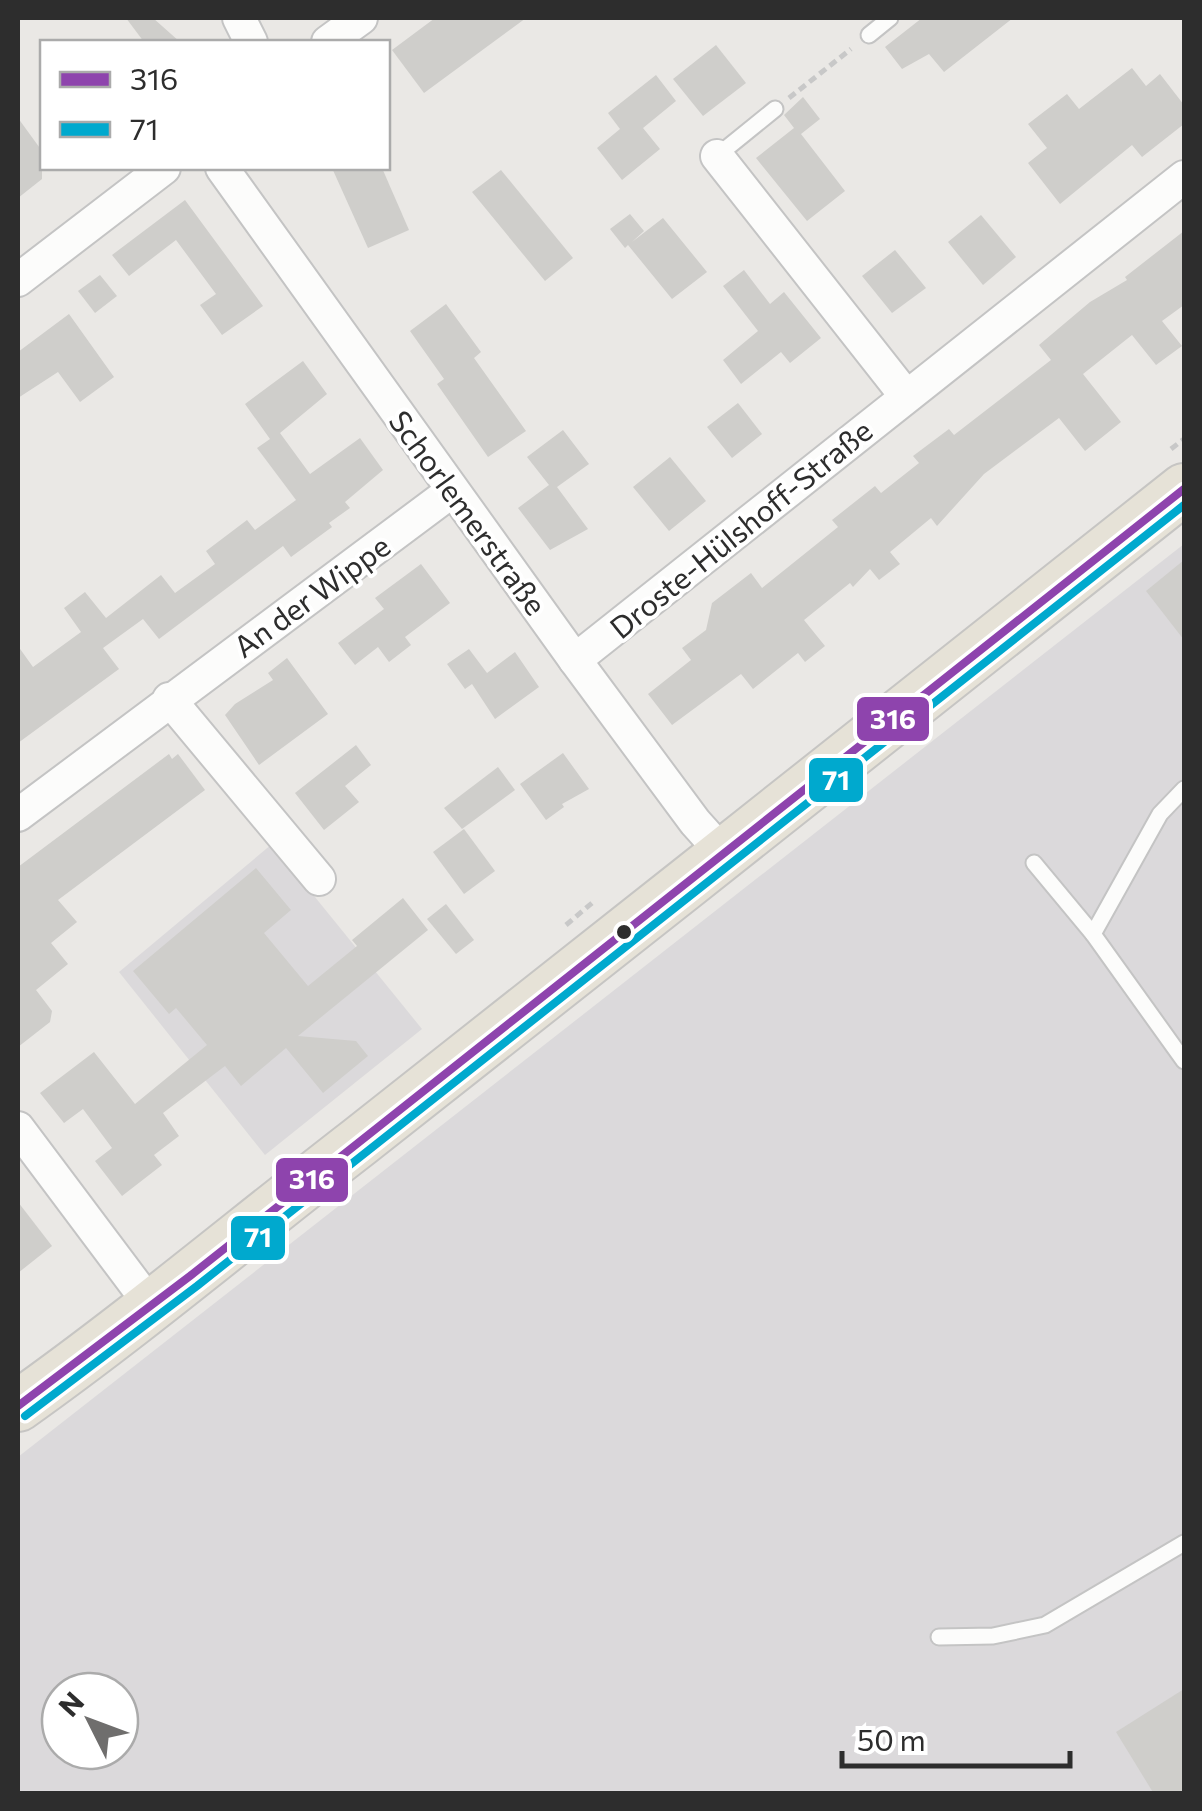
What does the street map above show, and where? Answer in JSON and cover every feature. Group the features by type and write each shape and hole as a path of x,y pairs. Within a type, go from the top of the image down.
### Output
{"main road":[{"path":"18,1406 487,1042 1184,489"}],"street":[{"path":"331,40 361,18"},
{"path":"717,156 906,396"},
{"path":"18,280 161,170"},
{"name":"Schorlemerstraße","path":"223,170 576,660 695,822 722,852"},
{"name":"Droste-Hülshoff-Straße","path":"576,660 1184,177"},
{"name":"An der Wippe","path":"18,814 452,490"},
{"path":"169,699 320,879"},
{"path":"18,1128 150,1304"}],"lane":[{"path":"870,35 890,18"},
{"path":"717,156 775,108"},
{"path":"1094,934 1160,814 1184,789"},
{"path":"1034,863 1094,934 1184,1060"},
{"path":"939,1638 994,1636 1045,1625 1184,1544"}],"path":[{"path":"775,108 870,35"}],"shaded area":[{"path":"1184,544 1184,1793 18,1794 18,1457"},
{"path":"272,844 422,1029 265,1155 119,972"}],"building":[{"path":"126,18 153,18 178,40 142,40"},
{"path":"435,18 526,18 424,93 392,50"},
{"path":"922,18 1013,18 944,72 929,54 902,69 885,47"},
{"path":"716,45 746,83 703,116 673,79"},
{"path":"1132,68 1146,86 1160,74 1184,105 1184,124 1142,157 1132,145 1060,204 1028,163 1047,148 1028,124 1067,94 1079,109"},
{"path":"656,75 676,101 643,128 660,149 622,180 597,148 620,129 608,113"},
{"path":"803,97 820,119 801,134 845,191 807,221 756,158 794,128 784,115"},
{"path":"18,118 40,148 42,179 18,198"},
{"path":"333,170 383,170 409,230 368,248"},
{"path":"501,170 573,258 545,281 472,192"},
{"path":"185,200 263,306 222,335 200,305 216,294 176,240 129,276 112,255"},
{"path":"630,214 644,231 632,242 663,218 707,272 672,299 610,229"},
{"path":"981,215 1016,257 983,285 948,242"},
{"path":"1184,231 1184,305 1162,321 1182,346 1156,365 1132,335 1083,374 1121,422 1085,451 1059,418 984,474 937,526 931,518 890,552 900,564 879,580 870,569 853,587 850,583 804,620 825,646 805,662 798,653 753,689 741,674 672,725 648,694 691,660 682,648 706,630 712,603 751,573 762,588 838,527 832,520 875,486 881,493 919,463 913,456 949,429 954,435 1051,360 1039,345 1090,302 1127,280 1125,277"},
{"path":"895,250 926,288 892,313 862,276"},
{"path":"744,270 770,304 784,292 821,338 790,363 781,352 741,384 723,360 758,331 723,286"},
{"path":"100,275 117,296 95,313 78,291"},
{"path":"446,304 481,352 474,358 526,431 488,457 437,384 444,379 410,331"},
{"path":"69,314 114,377 80,402 58,372 18,398 18,352"},
{"path":"303,361 327,394 280,433 310,474 360,438 383,470 345,502 350,508 329,523 332,527 291,557 283,546 159,639 143,619 103,648 119,669 18,743 18,646 33,667 81,632 64,608 85,592 106,618 161,575 175,593 215,564 206,551 247,520 255,530 296,500 257,448 270,439 245,404"},
{"path":"738,403 762,434 732,458 707,427"},
{"path":"563,430 589,464 557,487 588,529 550,550 518,508 549,485 527,457"},
{"path":"670,457 706,501 669,531 633,487"},
{"path":"1184,560 1184,640 1146,591"},
{"path":"421,564 450,603 405,637 411,645 389,662 378,647 355,665 338,643 384,609 375,598"},
{"path":"469,649 487,673 515,652 539,687 495,719 472,684 465,689 447,664"},
{"path":"287,658 328,714 259,765 225,715 273,680 268,673"},
{"path":"356,745 371,765 345,786 359,802 324,830 295,793"},
{"path":"563,753 589,789 562,804 564,807 546,820 520,784"},
{"path":"169,754 172,759 178,754 205,790 58,900 77,922 51,943 68,964 36,990 52,1011 50,1022 18,1047 18,867"},
{"path":"498,767 515,790 462,829 444,808"},
{"path":"464,829 495,871 464,894 433,852"},
{"path":"256,868 291,910 264,933 308,986 357,946 352,940 403,898 428,930 298,1036 356,1041 368,1056 323,1093 286,1048 241,1086 225,1066 163,1113 179,1136 154,1155 162,1165 122,1196 95,1161 112,1148 83,1109 64,1123 40,1093 94,1052 135,1104 207,1045 176,1008 169,1014 133,971"},
{"path":"446,904 474,940 456,954 427,919"},
{"path":"18,1202 52,1246 18,1273"},
{"path":"1184,1689 1184,1794 1154,1794 1116,1732"}],"transit line":[{"name":"316","path":"18,1406 190,1276 1184,489"},
{"name":"71","path":"25,1416 197,1286 1184,505"}]}
